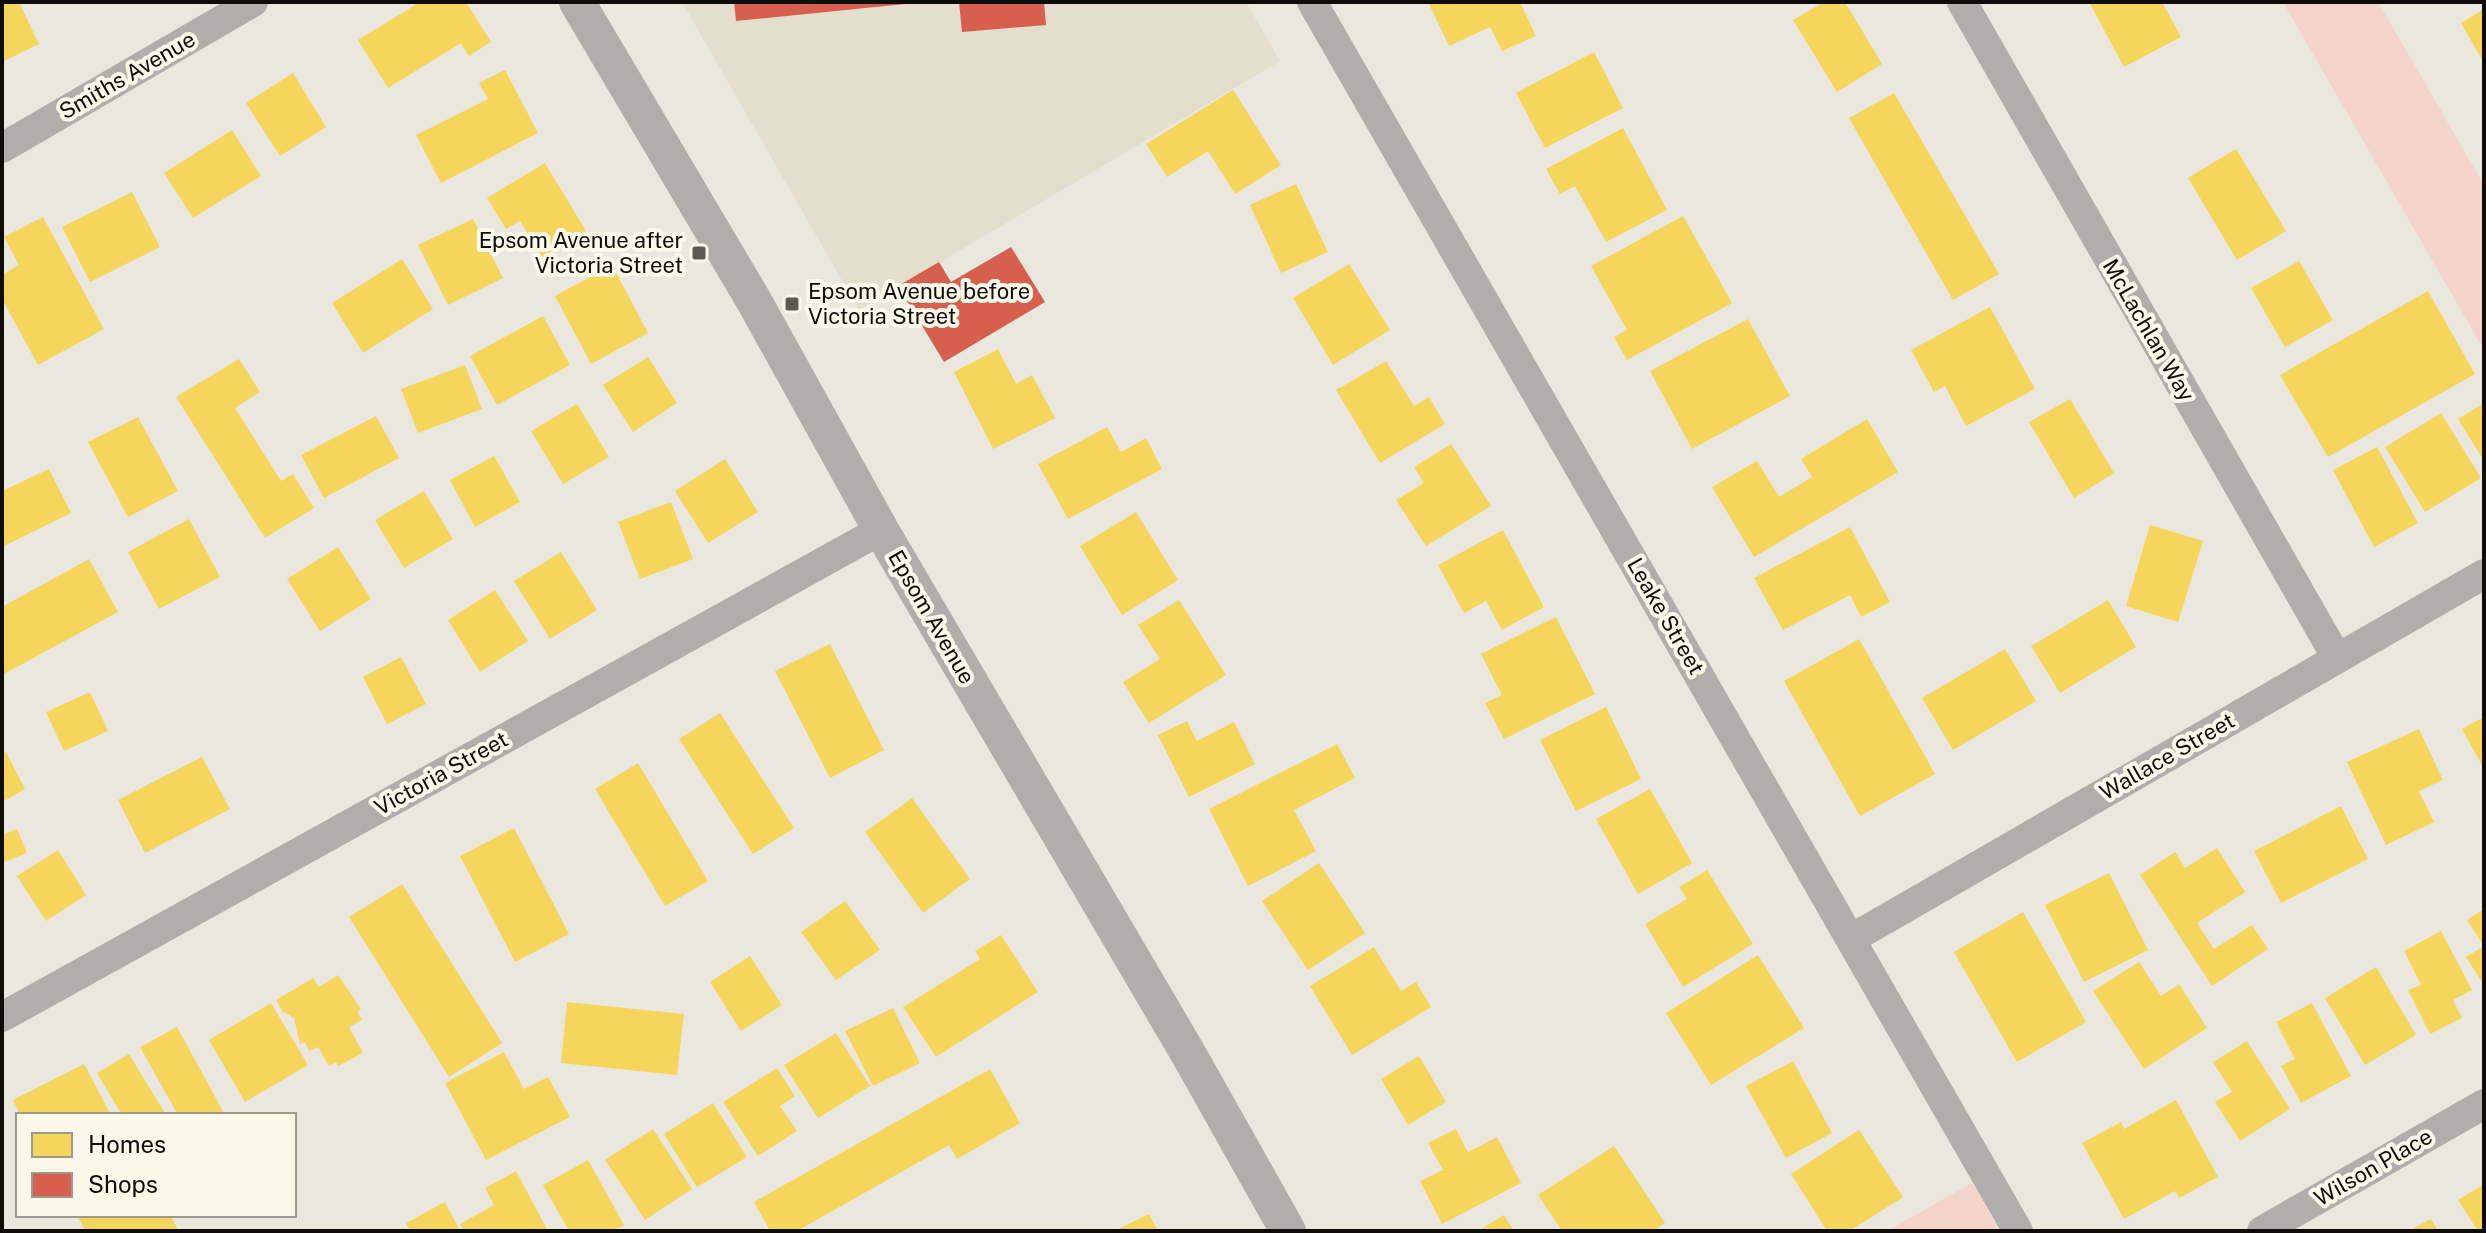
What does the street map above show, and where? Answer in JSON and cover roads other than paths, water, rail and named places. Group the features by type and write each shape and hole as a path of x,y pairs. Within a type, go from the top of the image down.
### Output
{"street":[{"name":"Smiths Avenue","path":"2,148 253,2"},
{"name":"Epsom Avenue","path":"577,2 754,301 881,530 1189,1055 1288,1231"},
{"name":"Leake Street","path":"1312,2 2018,1231"},
{"name":"McLachlan Way","path":"1962,2 2337,658"},
{"name":"Victoria Street","path":"2,1017 881,530"},
{"name":"Wallace Street","path":"1851,939 2484,574"},
{"name":"Wilson Place","path":"2262,1231 2484,1104"}],"place":[{"name":"Epsom Avenue after Victoria Street","path":"699,253"},
{"name":"Epsom Avenue before Victoria Street","path":"792,304"}]}
